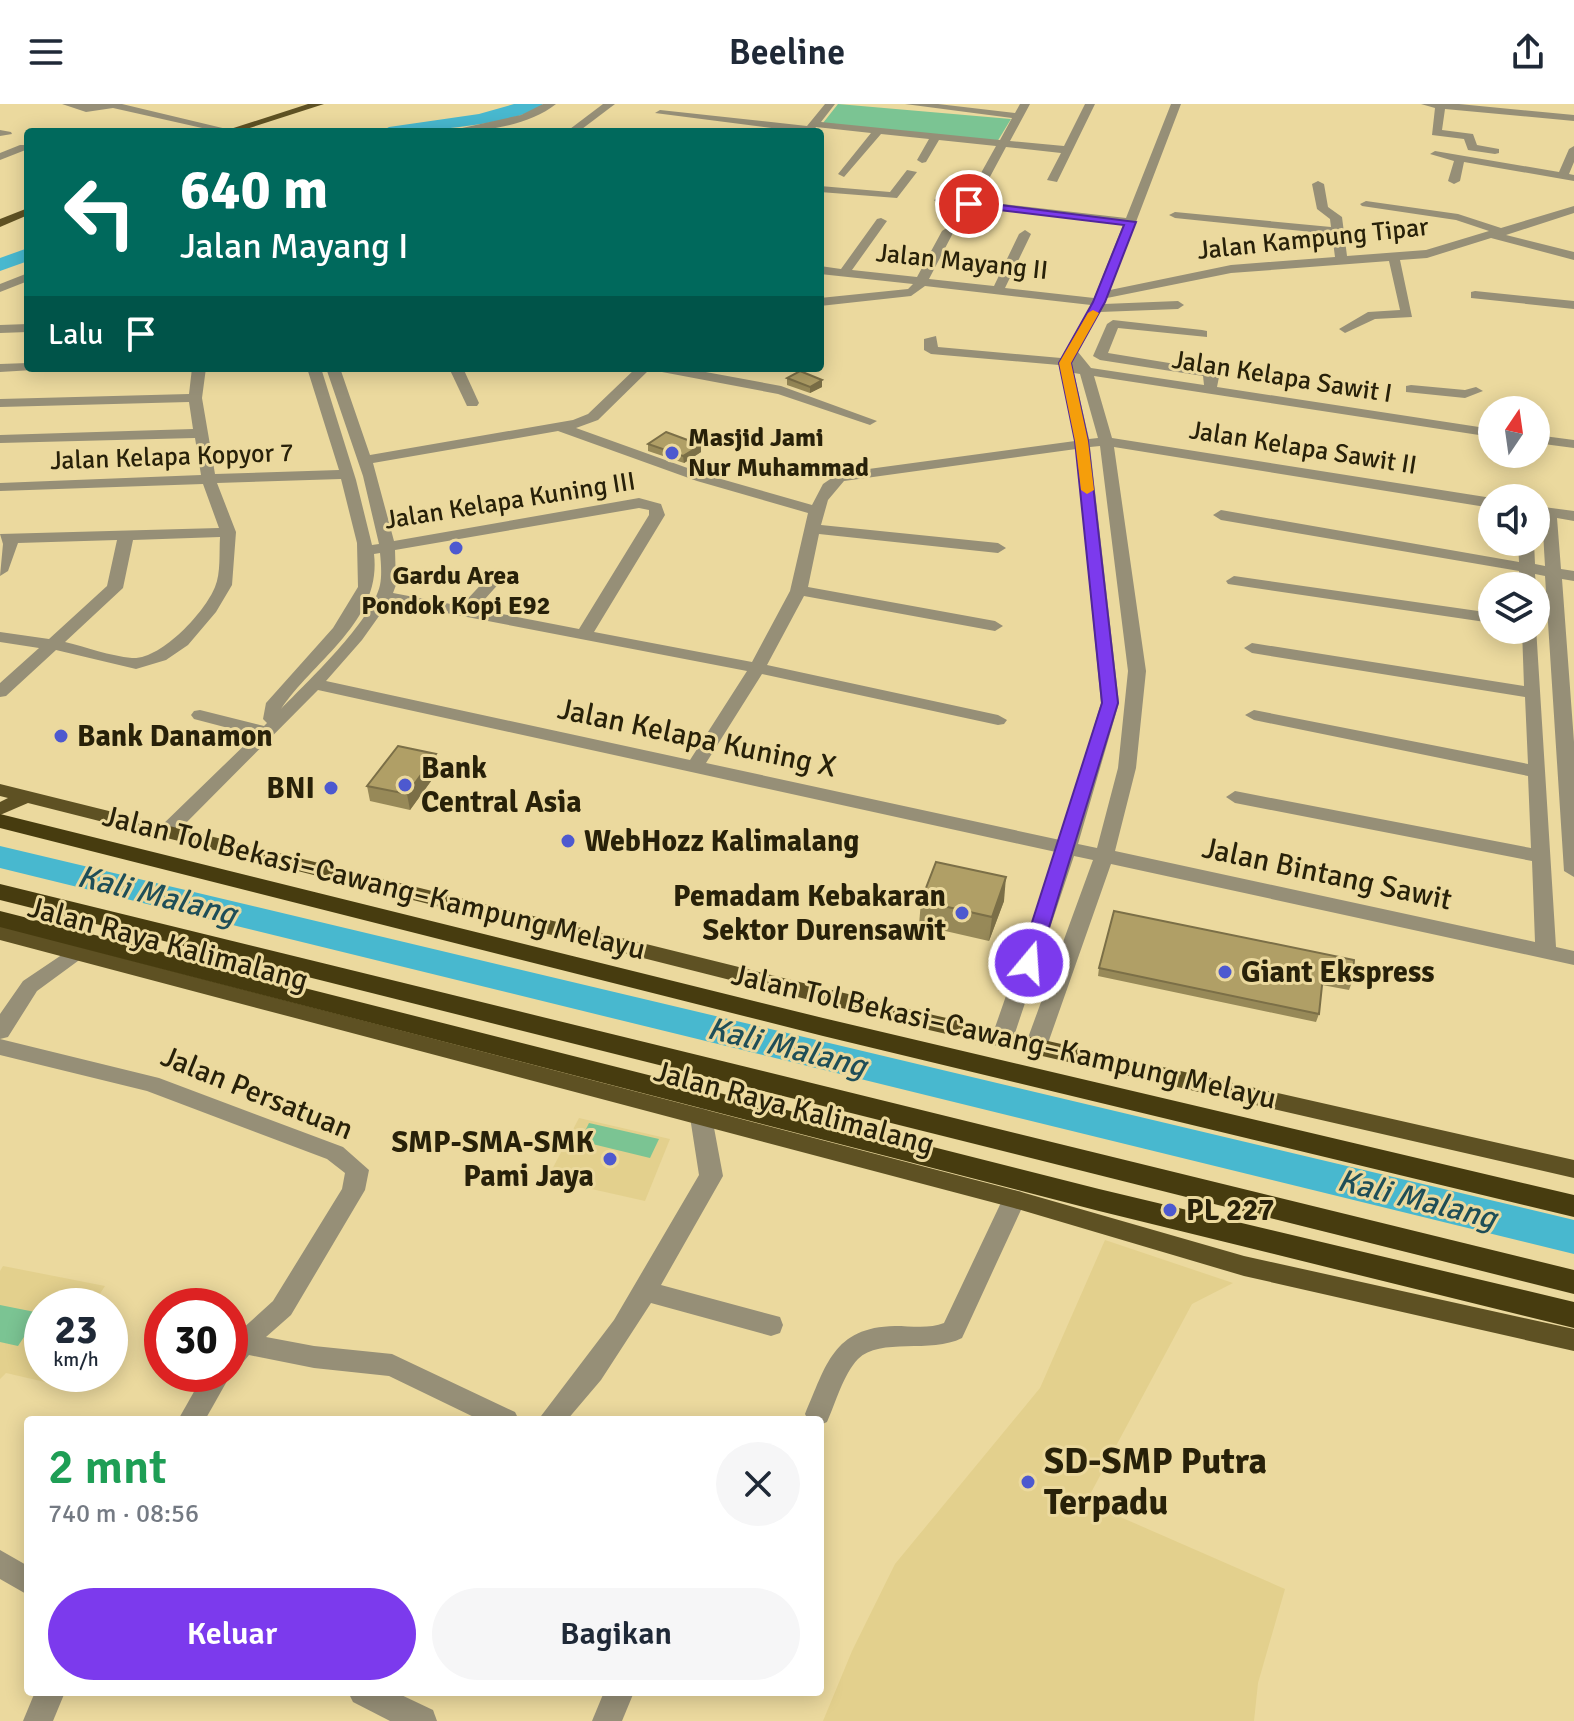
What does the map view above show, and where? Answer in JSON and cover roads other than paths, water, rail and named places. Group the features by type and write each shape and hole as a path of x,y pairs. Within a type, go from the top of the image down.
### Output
{"highway":[{"name":"Jalan Tol Bekasi–Cawang–Kampung Melayu","path":"0,821 794,1020 1574,1206"},
{"path":"0,892 1574,1282"},
{"path":"0,919 378,1013 994,1174 1574,1315"}],"main road":[{"path":"238,128 319,104"},
{"path":"260,128 337,104"},
{"path":"0,223 24,213"},
{"path":"0,232 24,223"},
{"path":"0,790 1002,1039 1574,1169"},
{"path":"0,809 27,796"},
{"name":"Jalan Raya Kalimalang","path":"0,933 1014,1199 1244,1266 1574,1340"}],"street":[{"path":"67,104 86,109 110,104 215,128"},
{"path":"470,128 524,118 551,104"},
{"path":"577,128 610,104"},
{"path":"660,113 745,128 809,128 830,104"},
{"path":"910,104 1018,116"},
{"path":"969,204 1025,104"},
{"path":"1053,180 1090,104"},
{"path":"1002,1039 1067,848 1110,703 1073,363 1176,104"},
{"path":"1426,104 1574,116"},
{"path":"1483,104 1574,116"},
{"path":"1441,105 1436,133 1469,136 1472,148 1506,152"},
{"path":"745,128 757,113"},
{"path":"824,128 879,130 1067,150"},
{"path":"844,174 879,130"},
{"path":"922,160 936,136"},
{"path":"0,157 24,147"},
{"path":"1435,154 1568,177 1574,149"},
{"path":"1454,181 1460,158"},
{"path":"826,190 893,196 911,172"},
{"path":"1318,184 1323,209 1336,217 1342,261"},
{"path":"940,200 1131,222"},
{"path":"1366,204 1458,217 1497,233 1574,256"},
{"name":"Jalan Kampung Tipar","path":"1099,302 1221,270 1394,258 1439,251 1574,209"},
{"path":"1175,215 1337,231"},
{"path":"844,273 881,221"},
{"path":"824,302 899,300 921,282 948,231"},
{"path":"998,290 1025,234"},
{"path":"1345,329 1373,315 1407,314 1394,258"},
{"name":"Jalan Mayang II","path":"824,270 1099,302"},
{"path":"0,289 24,279"},
{"path":"0,289 24,290"},
{"path":"1475,295 1574,305"},
{"path":"1099,302 1178,305"},
{"path":"1089,321 1202,334"},
{"path":"1113,324 1102,358 1207,373 1212,377 1210,388"},
{"path":"0,329 24,328"},
{"name":"Jalan Kelapa Sawit I","path":"931,339 931,350 1073,363 1408,422 1478,431"},
{"path":"1036,1046 1105,856 1127,770 1137,707 1137,671 1106,441 1073,363"},
{"path":"0,368 24,367"},
{"path":"0,637 50,644 136,664 160,656 182,641 219,595 226,576 228,532 209,481 195,398 198,372"},
{"path":"270,727 272,707 349,616 366,586 365,533 315,372"},
{"path":"166,832 316,684 384,596 388,585 386,531 334,372"},
{"path":"458,372 472,403"},
{"path":"364,466 562,428 593,417 640,372"},
{"path":"684,372 771,388 870,421"},
{"path":"1408,422 1412,386 1465,394 1476,391"},
{"path":"0,403 195,398"},
{"path":"562,428 580,437 817,511 799,590 756,668 694,767"},
{"path":"0,439 203,433"},
{"path":"364,466 580,437"},
{"name":"Jalan Kelapa Sawit II","path":"817,511 834,480 846,474 1082,441 1106,441 1478,501"},
{"path":"1550,441 1574,444"},
{"name":"Jalan Kelapa Kopyor 7","path":"0,487 345,474"},
{"name":"Jalan Kelapa Kuning III","path":"365,551 639,503 656,507 657,515 584,635"},
{"path":"1550,512 1574,516"},
{"path":"1221,515 1574,576"},
{"path":"813,529 998,548"},
{"path":"0,571 6,539 228,532"},
{"path":"0,692 115,588 126,534"},
{"path":"1527,556 1527,572"},
{"path":"1550,556 1566,653 1574,871"},
{"path":"465,611 494,580"},
{"path":"1234,581 1478,616"},
{"path":"799,590 995,626"},
{"path":"384,596 756,668 998,720"},
{"path":"1531,644 1546,952"},
{"path":"1252,648 1533,693"},
{"name":"Jalan Kelapa Kuning X","path":"316,684 1067,848"},
{"path":"200,715 270,727"},
{"path":"1254,715 1537,772"},
{"path":"1235,797 1541,856"},
{"name":"Jalan Bintang Sawit","path":"1067,848 1574,958"},
{"path":"0,1031 30,986 75,953"},
{"path":"1022,983 1055,990"},
{"name":"Jalan Persatuan","path":"0,1047 179,1093 335,1153 357,1170 353,1190 282,1308 248,1340"},
{"path":"554,1416 592,1372 646,1291 711,1176 701,1117"},
{"path":"818,1414 846,1354 863,1339 875,1336 936,1337 953,1330 1014,1199"},
{"path":"646,1291 771,1325"},
{"path":"248,1352 392,1365 498,1416"},
{"path":"193,1416 207,1392"},
{"path":"0,1563 24,1579"},
{"path":"38,1721 48,1696"},
{"path":"607,1721 617,1696"},
{"path":"398,1700 422,1721"}],"waterway":[{"path":"417,128 480,119 534,104"},
{"path":"0,265 24,256"},
{"name":"Kali Malang","path":"0,857 1574,1237"}],"place":[{"name":"Masjid Jami Nur Muhammad","path":"672,453"},
{"name":"Gardu Area Pondok Kopi E92","path":"456,548"},
{"name":"Bank Danamon","path":"61,736"},
{"name":"Bank Central Asia","path":"405,785"},
{"name":"BNI","path":"331,788"},
{"name":"WebHozz Kalimalang","path":"568,841"},
{"name":"Pemadam Kebakaran Sektor Durensawit","path":"962,913"},
{"name":"Giant Ekspress","path":"1225,972"},
{"name":"SMP-SMA-SMK Pami Jaya","path":"610,1159"},
{"name":"PL 227","path":"1170,1210"},
{"name":"SD-SMP Putra Terpadu","path":"1028,1482"}]}
